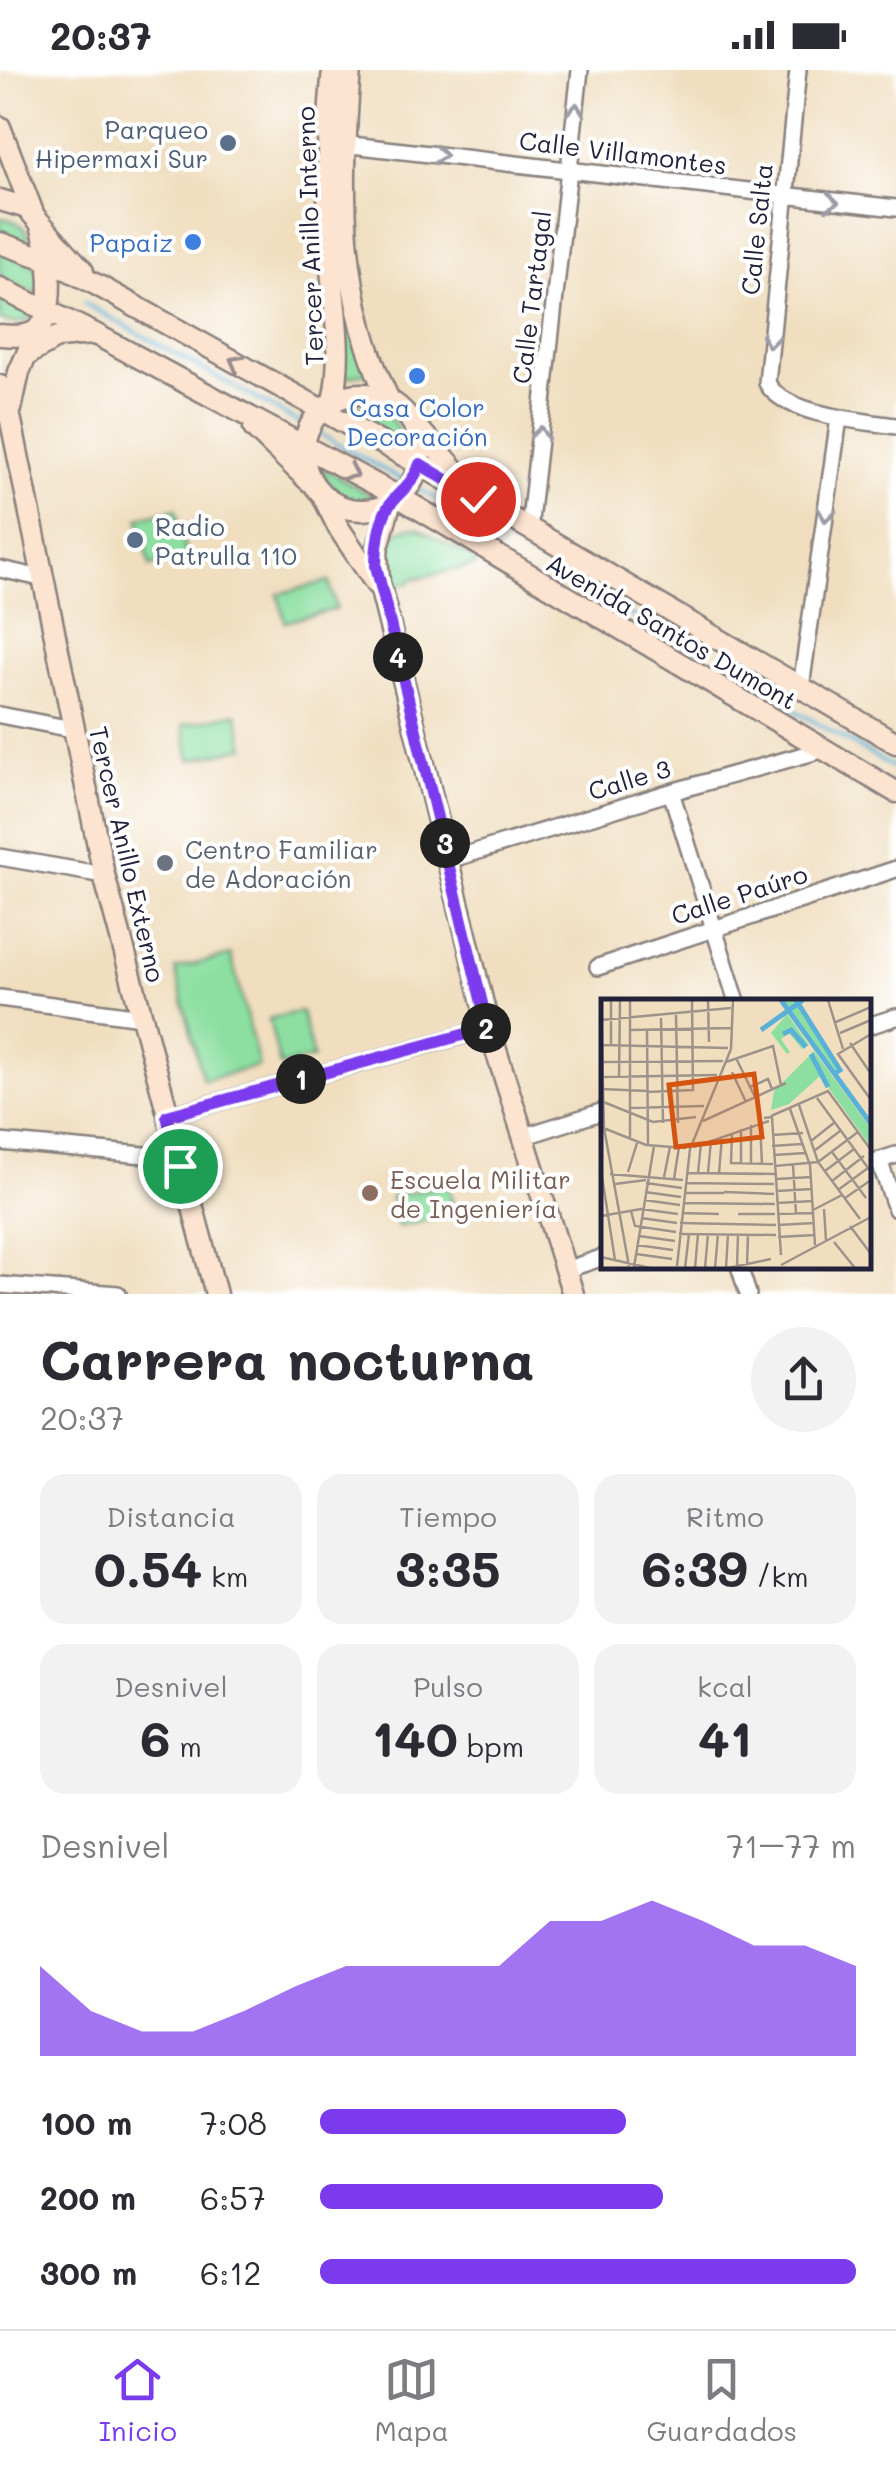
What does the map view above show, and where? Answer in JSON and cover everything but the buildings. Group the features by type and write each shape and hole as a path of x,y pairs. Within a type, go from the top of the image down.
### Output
{"main road":[{"name":"Tercer Anillo Interno","path":"304,443 338,378 330,258 329,105 342,74"},
{"name":"Tercer Anillo Interno","path":"342,74 348,260 359,324 373,368 389,400"},
{"path":"329,105 341,109 343,144"},
{"path":"0,127 38,220"},
{"path":"0,200 18,204 38,220 97,285"},
{"name":"Tercer Anillo Externo","path":"8,427 14,388 47,304 49,265 38,220"},
{"name":"Avenida Santos Dumont","path":"0,242 97,285 323,409 406,486 491,506 896,743"},
{"path":"330,258 344,326 359,324"},
{"name":"Avenida Santos Dumont","path":"0,288 47,304 231,406 304,443 406,486 896,792"},
{"path":"0,335 24,335 38,329"},
{"path":"25,356 58,337 96,334"},
{"name":"Tercer Anillo Externo","path":"0,386 104,874 216,1294"},
{"path":"323,409 361,393 389,400 491,506"},
{"path":"231,406 338,506 373,510 406,486"},
{"path":"410,418 417,432 406,486 376,551 384,597 488,1028 573,1294"},
{"path":"304,443 305,466 384,597"}],"street":[{"name":"Calle Tartagal","path":"529,530 580,70"},
{"name":"Calle Salta","path":"798,70 766,374 772,392 782,400 839,418"},
{"name":"Calle Villamontes","path":"343,144 896,208"},
{"path":"801,687 839,418 896,426"},
{"path":"0,570 41,578"},
{"path":"0,715 72,728"},
{"name":"Calle 3","path":"449,860 825,749"},
{"path":"670,792 736,999"},
{"path":"0,857 104,874"},
{"name":"Calle Paúro","path":"598,967 896,869"},
{"path":"0,998 141,1017"},
{"path":"871,1025 896,1017"},
{"path":"167,1116 488,1028"},
{"path":"522,1137 601,1112"},
{"path":"0,1142 178,1158"},
{"path":"896,1155 874,1162 896,1210"},
{"path":"565,1270 601,1258"},
{"path":"740,1269 748,1294"},
{"path":"0,1285 118,1294"}],"green space":[{"path":"0,218 21,226 33,245 0,232"},
{"path":"0,251 34,265 39,294 0,278"},
{"path":"0,296 36,312 19,322 0,320"},
{"path":"344,308 370,372 344,378"},
{"path":"357,405 387,414 396,425 401,442 342,411"},
{"path":"320,466 382,502 361,504 344,497 330,484"},
{"path":"176,509 187,558 150,566 139,518"},
{"path":"418,528 473,559 476,565 412,579 408,584 394,582 389,547 397,531"},
{"path":"329,581 336,609 285,622 278,594"},
{"path":"237,713 245,747 190,760 183,725"},
{"path":"231,955 259,1066 203,1080 175,969"},
{"path":"301,1011 313,1058 280,1066 269,1019"},
{"path":"448,1184 455,1214 398,1227 391,1197"}],"waterway":[{"path":"84,303 451,507 896,769"}],"place":[{"name":"Parqueo Hipermaxi Sur","path":"228,143"},
{"name":"Papaiz","path":"193,242"},
{"name":"Casa Color Decoración","path":"417,376"},
{"name":"Radio Patrulla 110","path":"135,540"},
{"name":"Centro Familiar de Adoración","path":"165,863"},
{"name":"Escuela Militar de Ingeniería","path":"370,1193"}],"route":[{"path":"180,1166 167,1116 488,1028 376,566 379,535 390,504 405,491 420,464 478,499"}]}
